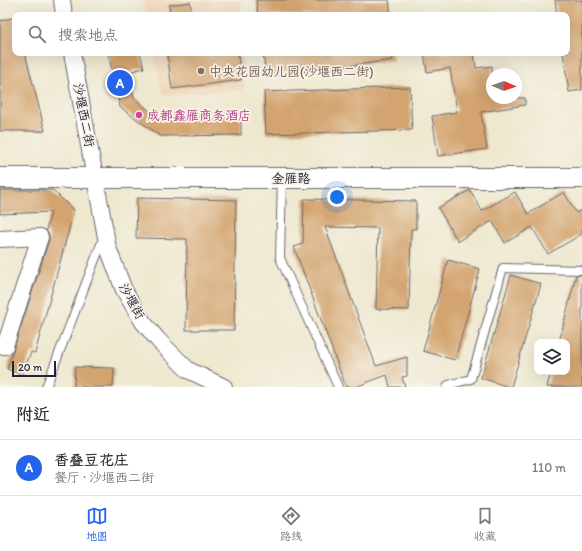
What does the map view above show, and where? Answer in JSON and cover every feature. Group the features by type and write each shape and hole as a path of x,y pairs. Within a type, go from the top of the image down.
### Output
{"street":[{"path":"62,0 64,12"},
{"name":"沙堰西二街","path":"73,56 96,178"},
{"name":"金雁路","path":"0,178 582,178"},
{"name":"沙堰街","path":"96,178 108,248 124,290 143,322 158,340 188,370 224,387"},
{"path":"0,239 40,237 5,346 0,346"}],"lane":[{"path":"282,178 280,258 338,387"},
{"path":"46,387 106,233"},
{"path":"447,387 448,385 472,379 503,268 582,270"}],"shaded area":[{"path":"143,0 241,0 241,12 145,12"},
{"name":"中央花园幼儿园(沙堰西二街)","path":"155,56 243,56 244,89 163,95"}],"building":[{"path":"256,0 389,0 391,12 258,12"},
{"path":"555,0 582,0 582,90 569,92 563,56 570,56 570,12 557,12"},
{"path":"190,2 192,12 170,12 169,5"},
{"path":"12,18 12,56 26,56 45,131 0,131 0,21"},
{"path":"109,56 141,56 144,68 128,72 134,98 163,122 170,114 241,113 241,135 160,136 120,107"},
{"name":"中央花园幼儿园(沙堰西二街)","path":"167,56 238,56 241,80 172,89"},
{"path":"263,56 392,56 393,60 266,77"},
{"path":"424,56 474,56 476,68 492,66 492,68 486,68 486,104 522,104 522,98 525,98 525,105 481,112 487,149 438,156 432,116 457,112 450,68 427,72"},
{"path":"410,87 412,130 266,134 264,92"},
{"path":"0,190 53,190 74,211 35,353 31,352 22,375 7,369 49,240 49,235 46,230 51,212 0,214"},
{"path":"470,190 482,211 515,192 528,214 564,192 576,213 582,210 582,234 548,254 532,227 505,243 492,221 458,241 438,208"},
{"path":"137,198 236,200 234,330 186,330 187,239 136,238"},
{"path":"304,199 416,201 416,229 411,229 409,310 376,309 378,228 325,227 376,366 407,357 407,376 402,377 405,387 390,387 387,375 355,387 346,387 294,247 303,244"},
{"path":"448,260 480,269 455,360 423,351"},
{"path":"511,275 541,284 511,387 509,387 481,378"},
{"path":"576,275 582,275 582,387 547,387 550,375 570,375 570,339 560,339"},
{"path":"75,367 114,368 113,387 74,387"}],"place":[{"name":"中央花园幼儿园(沙堰西二街)","path":"201,71"},
{"name":"香叠豆花庄","path":"120,83"},
{"name":"成都鑫雁商务酒店","path":"139,115"}]}
